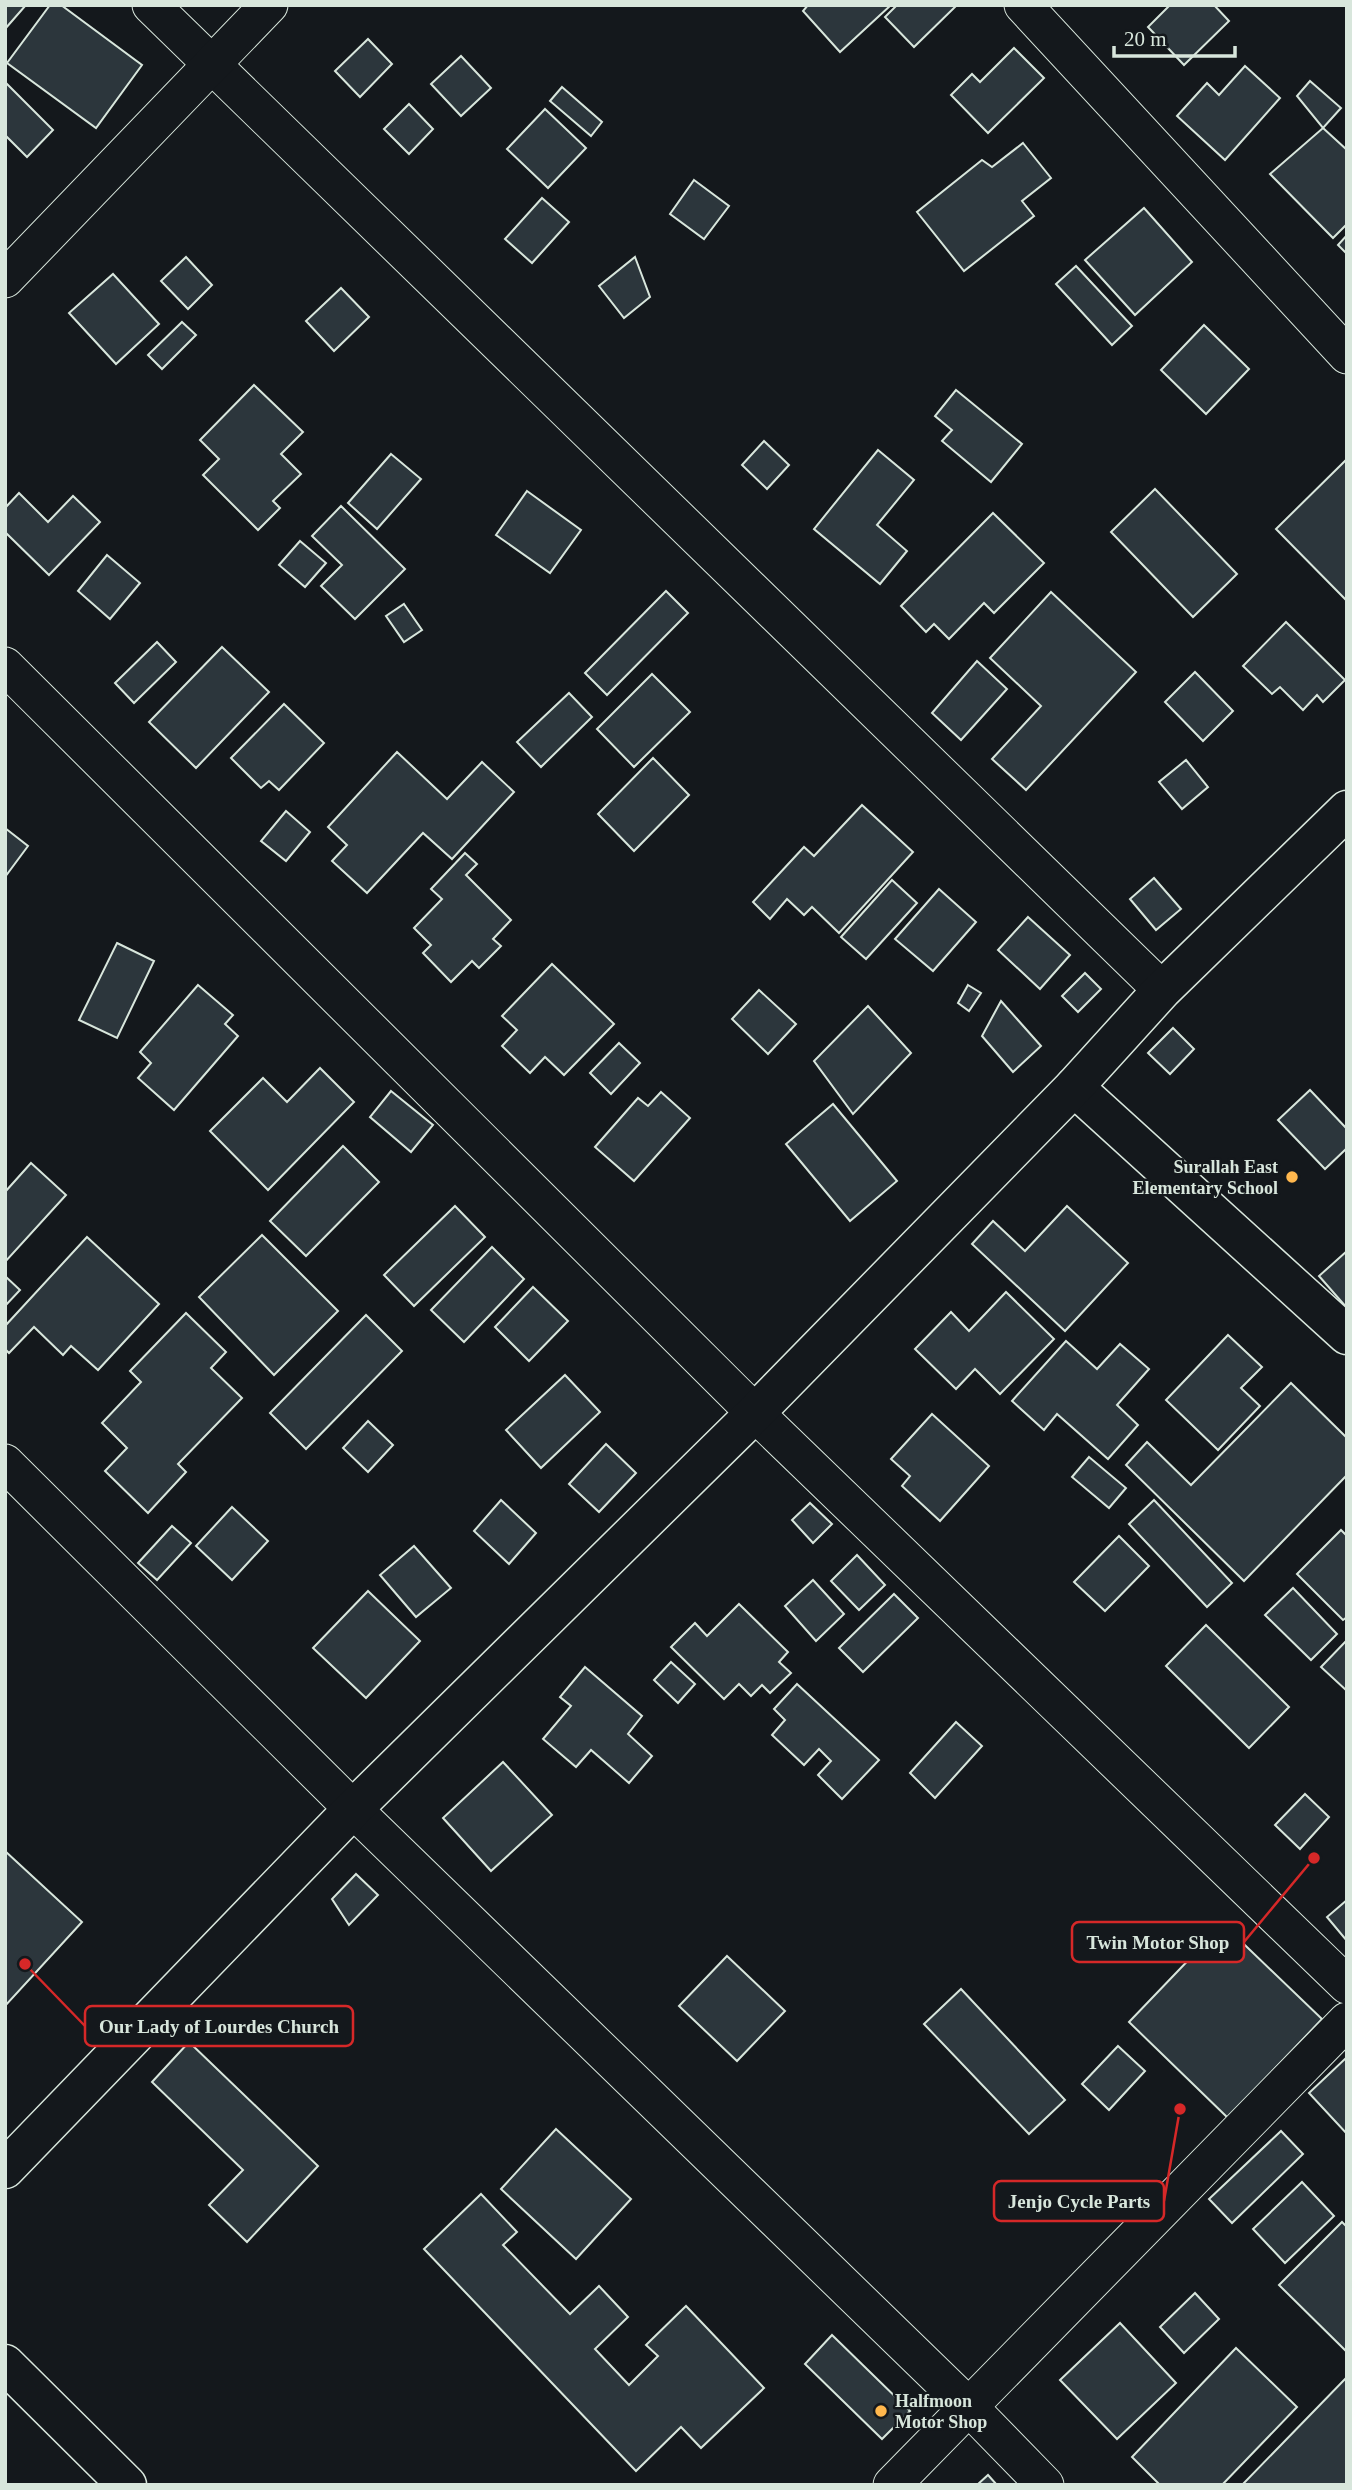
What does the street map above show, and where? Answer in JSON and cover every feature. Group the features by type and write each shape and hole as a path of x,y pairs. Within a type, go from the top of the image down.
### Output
{"main road":[{"path":"5,2169 353,1809 755,1412 1074,1087 1162,990 1347,810"},
{"path":"1074,1087 1347,1335"},
{"path":"5,2364 127,2485"}],"street":[{"path":"151,5 1162,990"},
{"path":"5,279 269,5"},
{"path":"1023,5 1347,355"},
{"path":"5,666 755,1412 1347,1985"},
{"path":"5,1463 353,1809 969,2407 1045,2485"},
{"path":"892,2485 1347,2021"}],"building":[{"path":"5,5 26,5 5,29"},
{"path":"50,5 61,5 142,65 96,128 7,63"},
{"path":"808,5 891,5 840,52 803,11"},
{"path":"897,5 957,5 914,47 885,17"},
{"path":"1170,5 1214,5 1229,21 1184,65 1148,27"},
{"path":"368,39 392,64 360,97 335,71"},
{"path":"1014,48 1044,78 988,133 951,95 972,74 980,82"},
{"path":"461,56 491,88 461,116 431,84"},
{"path":"1245,66 1280,98 1225,160 1177,116 1207,83 1219,95"},
{"path":"1310,81 1341,108 1323,128 1297,96"},
{"path":"6,83 53,130 27,157 5,135"},
{"path":"562,87 602,122 591,136 550,101"},
{"path":"409,104 433,129 409,154 384,129"},
{"path":"545,109 586,148 548,188 507,149"},
{"path":"1323,128 1347,150 1347,224 1333,238 1270,174"},
{"path":"1023,143 1051,178 1022,201 1034,216 964,271 917,212 982,160 992,167"},
{"path":"694,180 729,206 704,239 670,214"},
{"path":"542,198 569,222 532,263 505,239"},
{"path":"1144,208 1192,262 1135,315 1085,260"},
{"path":"1347,235 1347,254 1338,245"},
{"path":"186,257 212,285 188,309 161,281"},
{"path":"635,257 650,297 624,318 599,286"},
{"path":"1076,266 1132,326 1112,345 1056,284"},
{"path":"113,274 159,324 116,364 69,313"},
{"path":"341,288 369,317 334,351 306,321"},
{"path":"182,322 196,335 162,369 148,355"},
{"path":"1204,325 1249,369 1206,414 1161,370"},
{"path":"254,385 303,432 281,454 301,474 273,501 280,508 258,530 203,475 219,459 200,440"},
{"path":"956,390 1022,444 991,482 942,441 952,430 935,416"},
{"path":"764,441 789,465 767,489 742,465"},
{"path":"878,450 914,480 877,525 907,551 880,584 814,529"},
{"path":"391,454 421,479 377,529 348,503"},
{"path":"1347,459 1347,601 1276,529"},
{"path":"1155,489 1237,574 1193,617 1111,532"},
{"path":"527,491 581,530 550,573 496,535"},
{"path":"19,493 48,522 73,496 100,522 49,575 5,532 5,508"},
{"path":"341,506 405,569 355,619 321,586 342,565 312,536"},
{"path":"993,513 1044,563 994,613 984,603 949,639 934,624 926,632 901,606"},
{"path":"300,541 326,563 305,587 279,565"},
{"path":"107,555 140,583 110,619 78,591"},
{"path":"666,591 688,613 607,695 585,673"},
{"path":"1051,592 1136,672 1026,790 992,759 1041,706 990,658"},
{"path":"404,604 422,630 404,642 386,616"},
{"path":"1286,622 1345,680 1323,702 1317,695 1303,710 1280,687 1272,694 1243,666"},
{"path":"157,642 176,662 134,703 115,683"},
{"path":"222,647 269,692 196,768 149,722"},
{"path":"977,661 1007,689 961,740 932,713"},
{"path":"1195,672 1233,711 1203,741 1165,702"},
{"path":"652,674 690,712 634,767 597,729"},
{"path":"569,693 592,717 541,767 517,742"},
{"path":"284,704 324,743 279,790 269,781 261,788 231,758"},
{"path":"397,752 447,799 482,762 514,792 452,859 423,833 367,893 332,861 347,845 328,827"},
{"path":"653,758 689,795 634,851 598,814"},
{"path":"1186,760 1208,787 1182,809 1159,782"},
{"path":"862,805 913,852 839,933 812,907 804,915 787,899 770,919 753,902 804,847 814,856"},
{"path":"286,811 310,832 286,861 261,841"},
{"path":"5,828 28,846 5,877"},
{"path":"465,853 477,864 466,875 511,920 493,939 501,946 479,968 472,961 451,982 423,953 431,945 414,928 442,899 431,889"},
{"path":"1154,878 1181,909 1156,930 1130,899"},
{"path":"892,880 917,903 866,959 841,937"},
{"path":"939,889 976,922 933,971 895,939"},
{"path":"1028,917 1070,955 1040,989 998,950"},
{"path":"117,943 154,961 117,1038 79,1020"},
{"path":"552,964 614,1024 564,1075 545,1057 530,1073 502,1046 517,1030 502,1016"},
{"path":"1085,973 1101,989 1078,1012 1062,996"},
{"path":"198,985 233,1015 225,1024 238,1036 174,1110 138,1078 151,1063 140,1052"},
{"path":"968,985 981,993 969,1011 958,1003"},
{"path":"759,990 796,1024 768,1054 732,1019"},
{"path":"1001,1001 1041,1046 1013,1072 982,1036"},
{"path":"868,1006 911,1053 853,1114 814,1061"},
{"path":"1173,1028 1194,1049 1170,1074 1148,1053"},
{"path":"619,1043 640,1063 611,1094 590,1073"},
{"path":"320,1068 354,1102 268,1190 210,1131 263,1078 287,1102"},
{"path":"1310,1090 1347,1129 1347,1148 1325,1169 1278,1120"},
{"path":"391,1091 433,1125 411,1152 370,1117"},
{"path":"661,1092 690,1118 634,1181 595,1147 638,1098 648,1106"},
{"path":"833,1104 897,1181 850,1221 786,1144"},
{"path":"343,1146 379,1182 306,1256 270,1221"},
{"path":"31,1163 66,1195 5,1262 5,1192"},
{"path":"455,1206 485,1237 414,1306 384,1275"},
{"path":"1067,1206 1128,1263 1065,1331 972,1244 993,1221 1025,1251"},
{"path":"262,1235 338,1311 274,1375 199,1297"},
{"path":"87,1237 159,1304 98,1370 71,1346 63,1355 34,1327 9,1353 5,1349 5,1326"},
{"path":"492,1247 524,1279 464,1342 431,1310"},
{"path":"1347,1251 1347,1308 1319,1276"},
{"path":"5,1276 20,1290 5,1306"},
{"path":"533,1287 568,1321 529,1361 495,1327"},
{"path":"1006,1292 1054,1339 1000,1394 975,1369 956,1389 915,1349 951,1312 969,1331"},
{"path":"186,1313 226,1352 211,1368 242,1398 178,1464 186,1472 148,1513 105,1471 127,1448 102,1423 141,1382 130,1371"},
{"path":"366,1315 402,1351 306,1449 270,1413"},
{"path":"1228,1335 1262,1367 1241,1388 1260,1406 1218,1450 1166,1400"},
{"path":"1066,1341 1097,1369 1120,1344 1149,1369 1117,1405 1138,1425 1108,1459 1057,1414 1044,1430 1012,1401"},
{"path":"565,1375 600,1412 541,1468 506,1430"},
{"path":"1291,1383 1347,1438 1347,1475 1244,1581 1126,1465 1147,1442 1191,1485"},
{"path":"932,1414 989,1466 940,1521 902,1486 910,1476 891,1459"},
{"path":"368,1421 393,1445 368,1472 343,1448"},
{"path":"606,1444 636,1473 599,1512 569,1484"},
{"path":"1089,1457 1126,1488 1109,1508 1072,1477"},
{"path":"501,1500 536,1533 509,1564 474,1531"},
{"path":"1154,1500 1232,1583 1207,1607 1129,1524"},
{"path":"810,1503 832,1524 813,1543 792,1520"},
{"path":"232,1507 268,1541 232,1580 196,1546"},
{"path":"172,1526 191,1543 157,1580 138,1563"},
{"path":"1341,1530 1347,1536 1347,1617 1343,1620 1297,1574"},
{"path":"1119,1536 1149,1566 1105,1611 1074,1582"},
{"path":"414,1546 451,1588 416,1617 380,1575"},
{"path":"857,1555 885,1585 859,1610 831,1581"},
{"path":"813,1580 844,1614 816,1641 785,1606"},
{"path":"1293,1588 1337,1634 1311,1660 1265,1615"},
{"path":"368,1591 420,1641 366,1698 313,1648"},
{"path":"894,1594 918,1618 863,1672 839,1648"},
{"path":"739,1604 788,1652 779,1662 791,1673 770,1693 762,1685 751,1696 739,1684 724,1699 671,1647 695,1623 707,1636"},
{"path":"1206,1625 1289,1707 1249,1748 1166,1666"},
{"path":"1347,1640 1347,1691 1321,1667"},
{"path":"671,1662 695,1684 678,1703 654,1680"},
{"path":"585,1667 642,1716 628,1734 652,1756 629,1783 591,1750 576,1767 543,1739 571,1706 560,1697"},
{"path":"797,1684 879,1760 842,1799 818,1775 831,1761 819,1749 804,1765 772,1735 785,1720 774,1709"},
{"path":"956,1722 982,1746 935,1798 910,1773"},
{"path":"503,1762 552,1815 491,1871 443,1818"},
{"path":"1305,1794 1329,1817 1300,1849 1275,1825"},
{"path":"5,1851 82,1922 5,2006"},
{"path":"356,1874 378,1895 349,1925 332,1899"},
{"path":"1347,1900 1347,1941 1327,1917"},
{"path":"1223,1924 1322,2019 1228,2118 1129,2022"},
{"path":"727,1956 785,2011 737,2061 679,2006"},
{"path":"961,1989 1065,2100 1029,2134 924,2024"},
{"path":"189,2042 318,2166 247,2242 209,2205 243,2170 152,2082"},
{"path":"1118,2046 1145,2071 1109,2110 1082,2084"},
{"path":"1347,2057 1347,2134 1309,2093"},
{"path":"556,2129 631,2199 576,2259 501,2189"},
{"path":"1281,2131 1303,2154 1232,2223 1209,2199"},
{"path":"1302,2182 1334,2216 1285,2263 1253,2229"},
{"path":"481,2194 517,2232 503,2245 570,2314 599,2286 628,2317 595,2349 629,2385 658,2356 646,2345 686,2306 764,2388 701,2448 681,2427 636,2471 424,2249"},
{"path":"1342,2222 1347,2227 1347,2352 1279,2285"},
{"path":"1195,2293 1219,2319 1184,2353 1160,2327"},
{"path":"1120,2323 1176,2383 1117,2439 1060,2380"},
{"path":"832,2335 910,2411 882,2439 805,2364"},
{"path":"1236,2348 1297,2407 1222,2485 1160,2485 1132,2457"},
{"path":"1347,2377 1347,2485 1242,2485"},
{"path":"988,2475 997,2485 977,2485"}],"place":[{"name":"Surallah East Elementary School","path":"1292,1177"},
{"name":"Twin Motor Shop","path":"1314,1858"},
{"name":"Our Lady of Lourdes Church","path":"25,1964"},
{"name":"Jenjo Cycle Parts","path":"1180,2109"},
{"name":"Halfmoon Motor Shop","path":"881,2411"}]}
